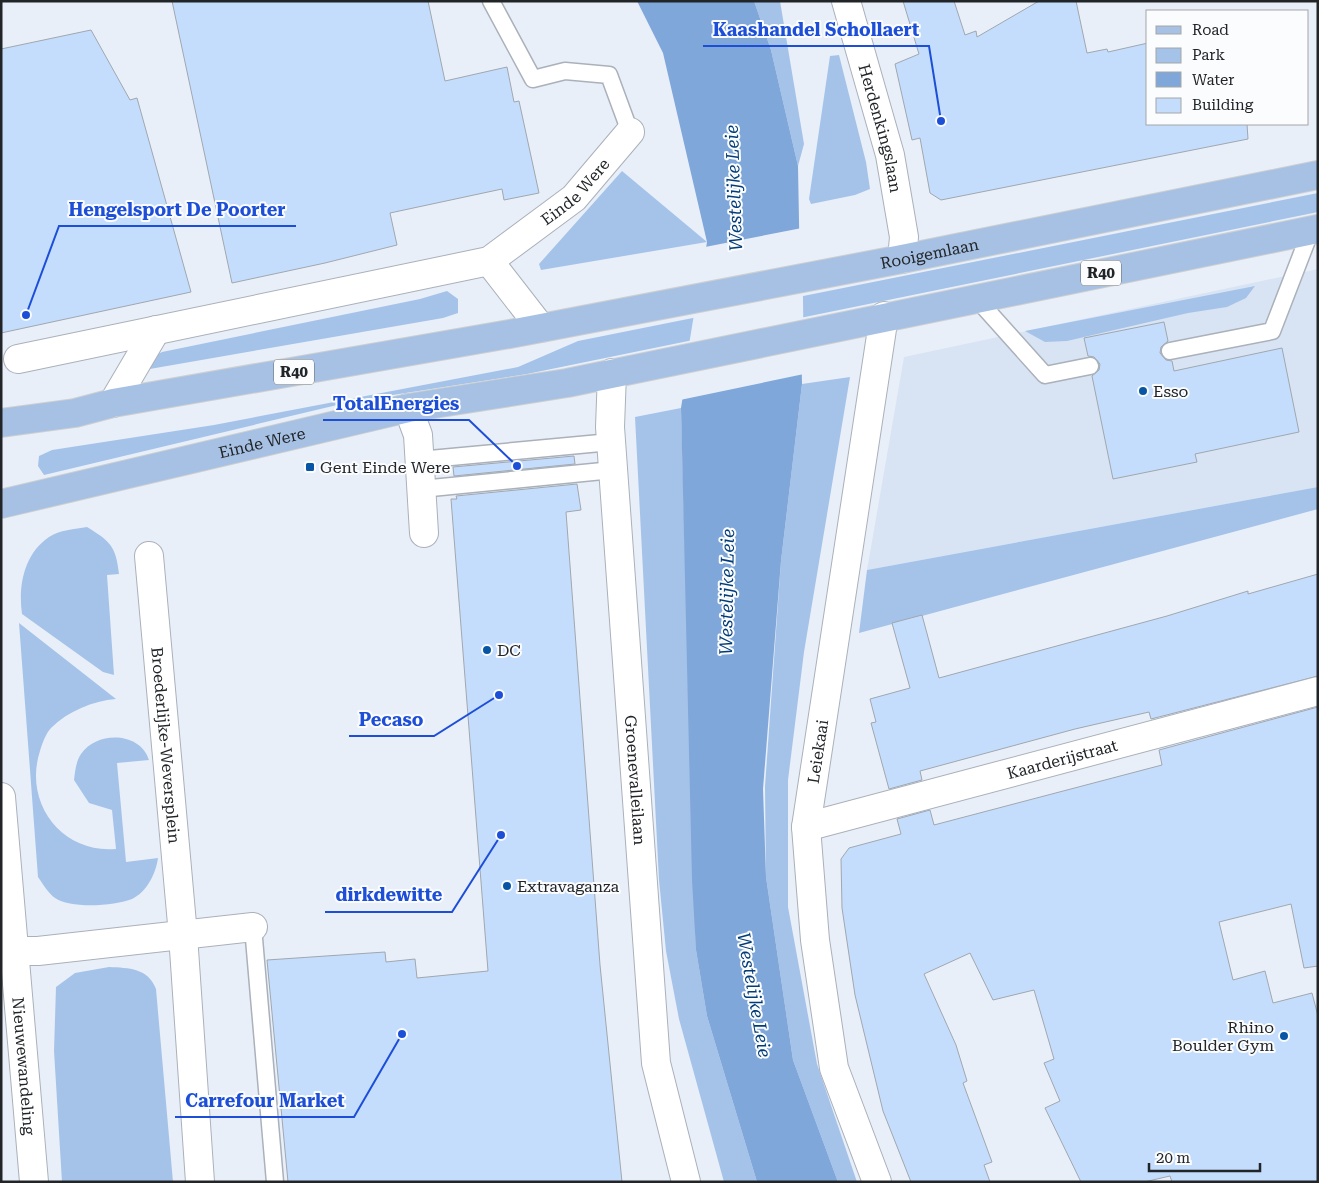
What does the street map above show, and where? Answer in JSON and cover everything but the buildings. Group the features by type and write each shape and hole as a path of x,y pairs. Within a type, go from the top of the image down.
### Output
{"main road":[{"name":"Rooigemlaan","path":"541,328 1318,175"},
{"name":"R40","path":"612,373 842,328 884,316 1314,230"},
{"name":"R40","path":"1,423 75,413 113,404 541,328"},
{"name":"Einde Were","path":"1,504 408,408 612,373"}],"street":[{"name":"Herdenkingslaan","path":"846,1 890,155 904,237 902,258"},
{"name":"Einde Were","path":"18,360 489,260 574,198 630,132"},
{"path":"489,260 541,328"},
{"name":"Leiekaai","path":"877,1182 834,1068 815,940 806,827 884,316"},
{"path":"113,404 156,330"},
{"name":"Groenevalleilaan","path":"612,373 611,442 656,1063 686,1182"},
{"path":"408,408 418,435 424,533"},
{"name":"Broederlijke-Weversplein","path":"149,556 183,934 200,1182"},
{"name":"Kaarderijstraat","path":"806,827 1318,690"},
{"name":"Nieuwewandeling","path":"1,797 8,951 34,1182"},
{"path":"8,951 38,951 253,927"}],"lane":[{"path":"491,1 533,79 565,71 609,75 630,132"},
{"path":"1170,351 1272,332 1314,230"},
{"path":"976,298 1045,375 1090,366"},
{"path":"419,460 611,442"},
{"path":"421,489 613,470"},
{"path":"253,927 275,1182"}],"shaded area":[{"path":"1318,269 1318,487 867,570 904,357"}],"green space":[{"path":"754,1 780,1 804,144 798,166 771,50"},
{"path":"839,55 866,162 870,189 855,195 811,204 809,199 830,56"},
{"path":"622,171 707,242 541,270 539,264"},
{"path":"1318,193 1318,212 527,374 354,401 44,475 38,466 39,456 52,450 214,425 518,367 578,341"},
{"path":"1255,286 1246,298 1227,307 1188,313 1067,341 1045,342 1025,331"},
{"path":"447,291 458,299 458,313 443,318 144,370 153,357 162,352 420,299"},
{"path":"850,377 804,652 788,780 788,907 817,1064 857,1182 838,1182 793,1060 766,877 765,786 781,561 802,384"},
{"path":"681,408 696,950 707,1016 757,1182 724,1182 679,1019 666,951 659,880 635,417"},
{"path":"1318,487 1318,509 859,633 867,570"},
{"path":"87,527 101,536 110,545 118,565 119,574 107,575 114,675 103,672 22,614 22,582 28,561 34,552 40,544 57,533"},
{"path":"19,623 116,699 99,702 73,712 51,728 46,736 40,751 36,770 37,789 42,806 51,821 64,834 79,843 97,848 116,849 112,810 89,803 74,780 78,760 88,746 97,741 107,738 118,738 128,739 137,744 149,760 117,763 126,862 158,858 150,881 142,892 132,899 104,905 71,904 52,896 38,877"},
{"path":"109,967 137,970 153,982 156,989 173,1182 62,1182 54,1051 56,987 75,973"}],"water":[{"name":"Westelijke Leie","path":"637,1 754,1 771,50 798,166 802,384 781,561 763,789 766,877 793,1060 838,1182 757,1182 707,1016 696,950 692,880 681,408 707,242 663,53"}],"pier":[{"path":"802,228 804,374 680,400 705,247"}],"place":[{"name":"Kaashandel Schollaert","path":"941,121"},
{"name":"Hengelsport De Poorter","path":"26,315"},
{"name":"Esso","path":"1143,391"},
{"name":"TotalEnergies","path":"517,466"},
{"name":"Gent Einde Were","path":"310,467"},
{"name":"DC","path":"487,650"},
{"name":"Pecaso","path":"499,695"},
{"name":"dirkdewitte","path":"501,835"},
{"name":"Extravaganza","path":"507,886"},
{"name":"Carrefour Market","path":"402,1034"},
{"name":"Rhino Boulder Gym","path":"1284,1036"}]}
